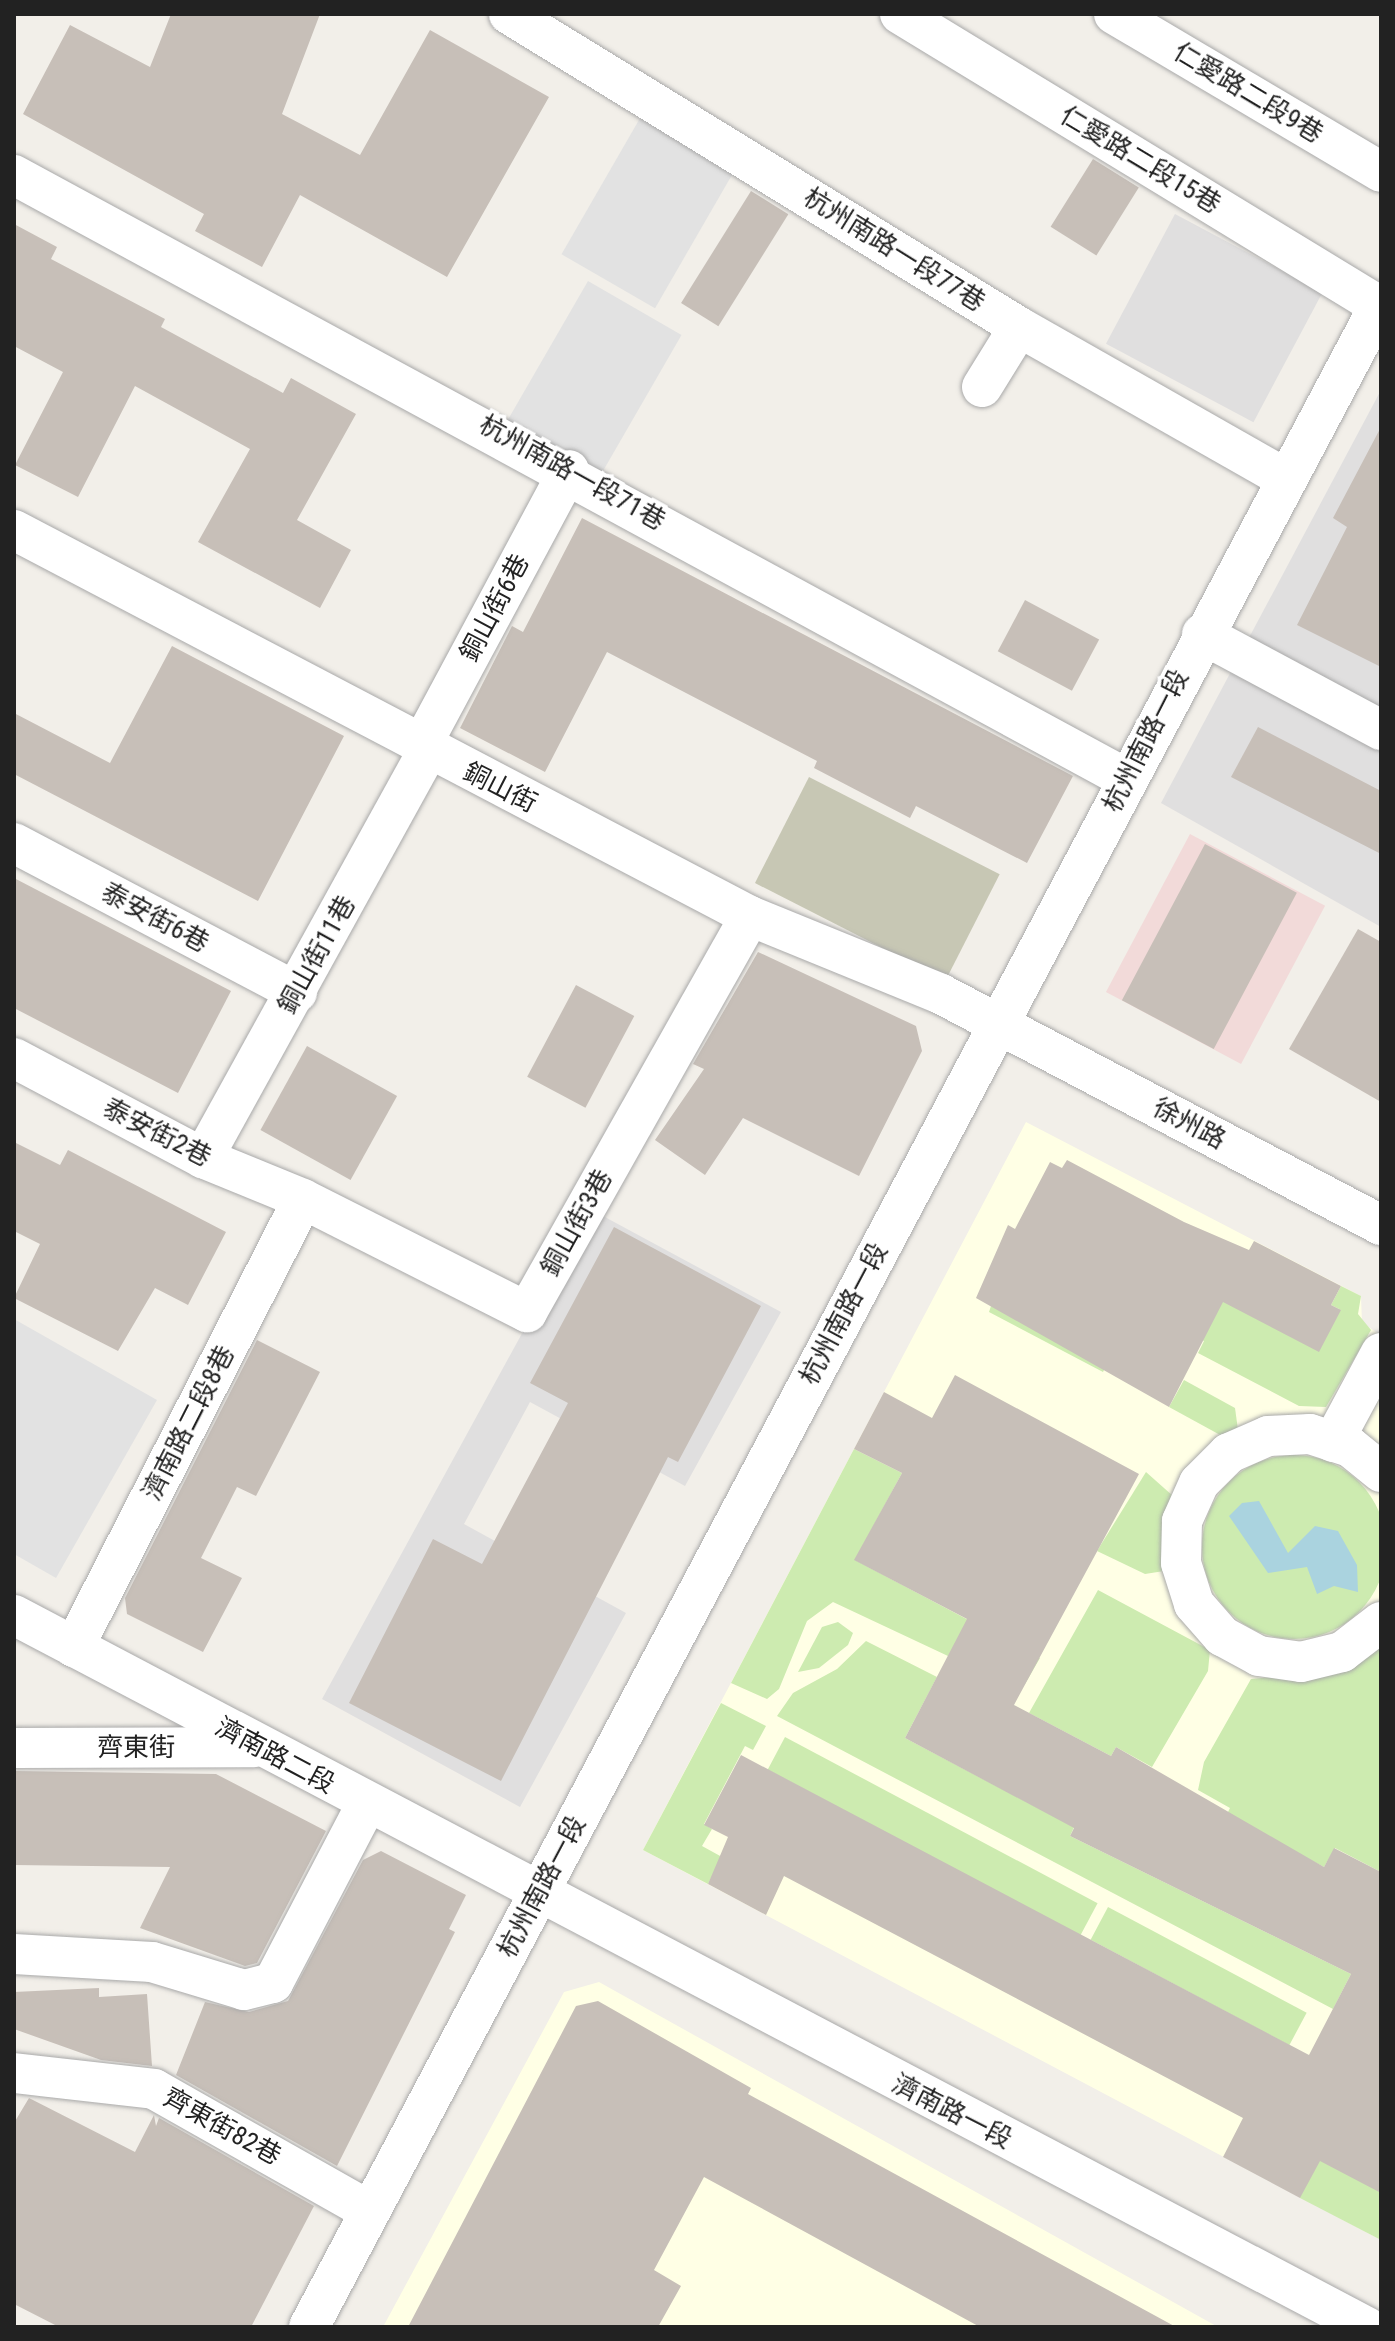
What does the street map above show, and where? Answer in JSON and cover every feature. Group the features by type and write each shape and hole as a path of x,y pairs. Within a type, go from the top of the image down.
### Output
{"street":[{"name":"杭州南路一段77巷","path":"509,14 1019,327 1285,478"},
{"name":"仁愛路二段15巷","path":"900,14 1380,305"},
{"name":"仁愛路二段9巷","path":"1114,14 1381,172"},
{"name":"杭州南路一段71巷","path":"14,175 569,470 1127,779"},
{"name":"杭州南路一段","path":"309,2327 1202,634 1380,305"},
{"path":"982,387 1019,327"},
{"name":"銅山街6巷","path":"425,749 569,470"},
{"name":"銅山街","path":"14,530 425,749 750,916 997,1024"},
{"path":"1202,634 1381,730"},
{"name":"銅山街11巷","path":"203,1158 297,992 425,749"},
{"name":"泰安街6巷","path":"14,843 297,992"},
{"name":"銅山街3巷","path":"303,1199 527,1312 750,916"},
{"name":"徐州路","path":"997,1024 1381,1225"},
{"name":"泰安街2巷","path":"14,1058 203,1158 303,1199"},
{"name":"濟南路二段8巷","path":"74,1647 303,1199"},
{"path":"1333,1442 1381,1353"},
{"path":"1381,1472 1333,1442 1310,1434 1268,1436 1229,1453 1199,1483 1182,1521 1181,1563 1194,1604 1222,1636 1259,1656 1301,1662 1342,1652 1381,1622"},
{"name":"濟南路二段","path":"14,1615 537,1897"},
{"name":"齊東街","path":"14,1748 259,1747"},
{"path":"14,1954 152,1962 244,1990 273,1983 366,1805"},
{"name":"濟南路一段","path":"537,1897 1367,2327"},
{"name":"齊東街82巷","path":"14,2073 154,2089 370,2211"}],"shaded area":[{"path":"643,113 737,167 655,308 562,254"},
{"path":"1175,214 1322,292 1253,422 1106,344"},
{"path":"588,281 682,335 600,477 506,423"},
{"path":"1381,390 1381,927 1161,803"},
{"path":"809,777 1000,874 946,980 755,883"},
{"path":"1190,834 1325,906 1241,1064 1106,992"},
{"path":"1026,1122 1361,1296 1362,1323 1381,1335 1381,2240 643,1850"},
{"path":"590,1209 781,1312 685,1486 530,1402 464,1524 626,1613 520,1807 322,1699"},
{"path":"14,1319 157,1400 56,1578 14,1554"},
{"path":"599,1982 1218,2327 383,2327 564,1992"}],"green space":[{"path":"1237,1274 1341,1310 1331,1305 1341,1286 1361,1296 1358,1314 1371,1330 1326,1407 1299,1406 1198,1353 1204,1341 1189,1333"},
{"path":"991,1306 1115,1349 1103,1372 989,1312"},
{"path":"1184,1380 1235,1408 1238,1430 1222,1436 1169,1407"},
{"path":"854,1449 902,1473 855,1560 1040,1658 1025,1684 954,1647 948,1656 833,1602 807,1621 779,1689 767,1699 731,1683"},
{"path":"1294,1455 1329,1462 1359,1482 1379,1512 1386,1547 1379,1582 1359,1612 1329,1632 1294,1639 1259,1632 1229,1612 1209,1582 1202,1547 1209,1512 1229,1482 1259,1462"},
{"path":"1146,1472 1173,1496 1164,1571 1145,1574 1097,1551"},
{"path":"1098,1590 1210,1650 1208,1671 1152,1767 1116,1747 1111,1756 1029,1713"},
{"path":"838,1622 853,1633 848,1645 819,1668 798,1672 822,1627"},
{"path":"866,1641 937,1677 905,1738 1074,1827 1070,1836 1351,1974 1333,2009 777,1716 793,1693 837,1669"},
{"path":"1381,1647 1381,1872 1335,1848 1324,1867 1226,1816 1230,1808 1198,1790 1204,1762 1251,1679 1350,1669"},
{"path":"721,1703 766,1726 753,1750 745,1746 704,1824 712,1829 702,1846 722,1857 708,1884 643,1850"},
{"path":"785,1737 1098,1903 1080,1936 768,1770"},
{"path":"1108,1907 1307,2013 1289,2045 1091,1940"},
{"path":"1296,2121 1381,2193 1381,2240 1300,2198"}],"water":[{"path":"1259,1501 1288,1553 1315,1526 1338,1531 1357,1565 1358,1592 1334,1586 1317,1594 1307,1567 1268,1573 1229,1516 1242,1503"}],"building":[{"path":"171,14 320,14 282,114 360,155 430,30 549,97 447,277 300,195 262,267 195,231 204,214 23,114 70,25 150,67"},
{"path":"1093,159 1139,188 1096,255 1051,227"},
{"path":"751,191 788,214 718,326 681,303"},
{"path":"14,224 57,247 51,259 165,319 161,327 283,393 291,378 356,414 297,520 351,550 320,608 198,542 250,449 135,386 78,497 15,465 63,372 14,346"},
{"path":"1381,427 1381,667 1297,625 1347,527 1333,518"},
{"path":"582,518 1073,776 1027,863 916,806 910,818 814,768 817,761 607,652 545,772 460,728 512,626 523,632"},
{"path":"1025,600 1099,639 1072,691 998,651"},
{"path":"172,646 344,736 258,901 14,774 14,713 110,763"},
{"path":"1258,727 1381,791 1381,854 1231,777"},
{"path":"1205,844 1297,893 1214,1049 1122,1000"},
{"path":"14,878 231,991 178,1093 14,1008"},
{"path":"1358,929 1381,942 1381,1102 1289,1049"},
{"path":"758,952 916,1026 922,1051 859,1176 743,1118 705,1175 655,1140 704,1069 693,1064"},
{"path":"576,985 634,1016 585,1108 527,1077"},
{"path":"307,1046 397,1096 351,1180 260,1130"},
{"path":"14,1142 60,1165 68,1150 226,1232 188,1305 155,1288 118,1351 14,1298 40,1244 14,1231"},
{"path":"1067,1160 1184,1222 1249,1250 1254,1241 1341,1286 1331,1305 1341,1310 1319,1352 1223,1302 1169,1407 976,1298 1008,1225 1015,1229 1050,1162 1062,1168"},
{"path":"614,1227 761,1306 678,1462 668,1457 501,1781 349,1703 433,1539 482,1564 568,1403 530,1383"},
{"path":"257,1340 320,1372 256,1496 237,1487 201,1558 242,1578 203,1652 127,1614 125,1598"},
{"path":"955,1375 1139,1474 1014,1705 1111,1756 1116,1747 1324,1867 1334,1848 1381,1872 1381,2193 1320,2161 1300,2198 1223,2157 1243,2118 784,1876 766,1915 708,1884 728,1837 704,1825 741,1755 1309,2055 1351,1974 1070,1836 1074,1828 905,1738 967,1619 854,1560 902,1473 854,1449 884,1392 932,1418"},
{"path":"14,1771 216,1774 326,1831 257,1963 245,1966 140,1928 170,1867 14,1865"},
{"path":"381,1851 466,1895 449,1929 455,1932 337,2166 176,2075 205,2002 249,2012 288,2001 363,1860"},
{"path":"99,1988 99,1997 147,1994 152,2066 101,2060 14,2029 14,1992"},
{"path":"598,2001 751,2088 748,2094 1176,2327 980,2327 704,2177 654,2270 681,2286 658,2327 408,2327 576,2006"},
{"path":"29,2098 135,2152 154,2115 156,2126 159,2118 314,2206 251,2327 59,2327 14,2304 14,2123"}]}
